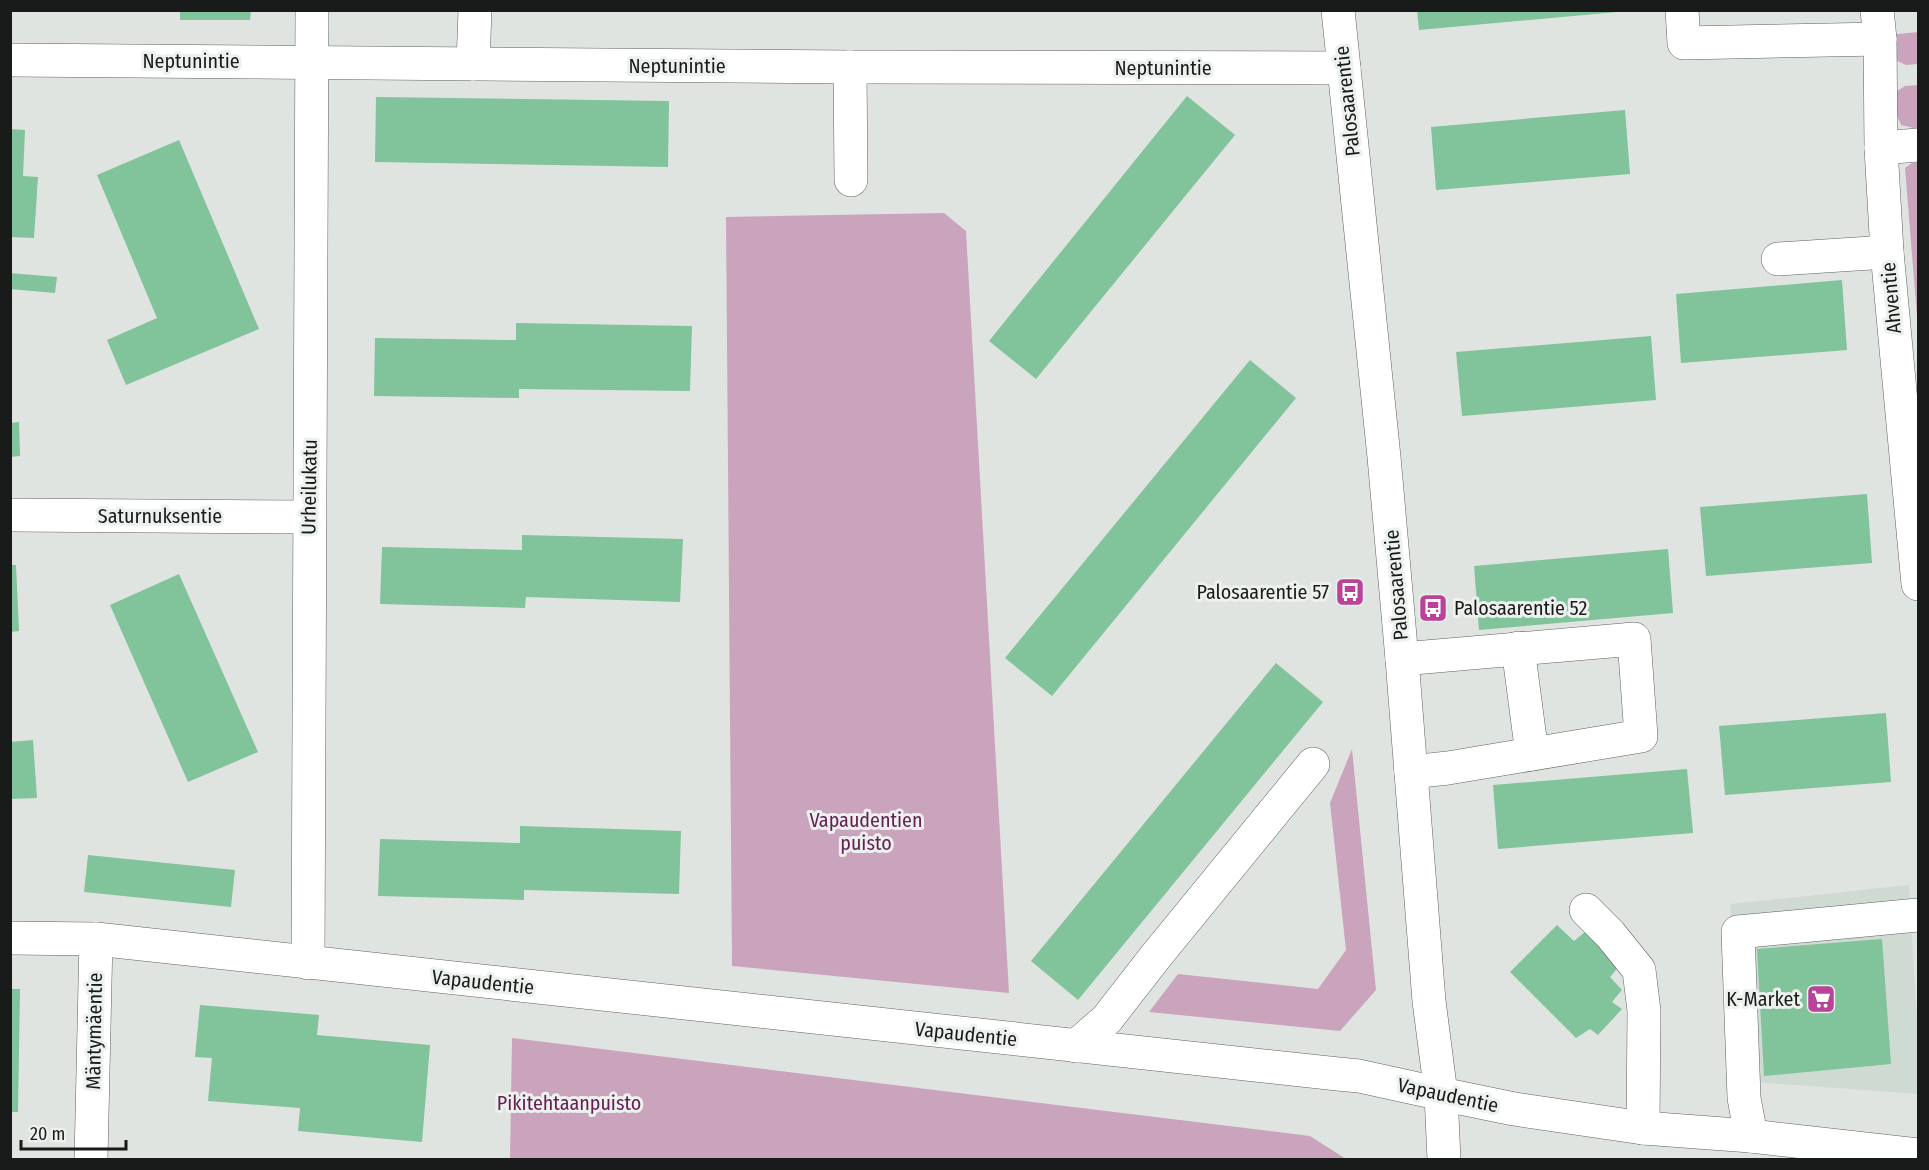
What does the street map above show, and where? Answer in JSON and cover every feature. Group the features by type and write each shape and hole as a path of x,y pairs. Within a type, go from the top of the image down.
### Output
{"street":[{"name":"Urheilukatu","path":"308,963 312,10"},
{"path":"473,64 475,10"},
{"name":"Palosaarentie","path":"1338,10 1384,457 1429,1001 1441,1094 1444,1160"},
{"path":"1682,10 1684,43 1879,25"},
{"name":"Ahventie","path":"1879,25 1881,148 1887,252 1918,584"},
{"name":"Neptunintie","path":"10,60 850,67 1344,68"},
{"path":"850,67 850,180"},
{"path":"1881,148 1918,145"},
{"path":"1778,259 1887,252"},
{"name":"Saturnuksentie","path":"10,515 309,517"},
{"path":"1402,659 1634,639 1641,736 1411,772"},
{"path":"1518,648 1532,754"},
{"path":"1076,1046 1107,1019 1313,764"},
{"path":"1586,910 1610,934 1639,970 1644,1011 1643,1128"},
{"path":"1751,1136 1744,1098 1738,932 1918,915"},
{"name":"Vapaudentie","path":"10,938 96,939 1359,1076 1514,1109 1643,1128 1751,1136 1918,1155"},
{"name":"Mäntymäentie","path":"91,1160 96,939"}],"shaded area":[{"path":"1909,885 1918,1035 1918,1094 1753,1082 1730,904"}],"green space":[{"path":"1918,32 1918,64 1906,65 1891,58 1888,35"},
{"path":"1918,85 1918,129 1901,125 1894,108 1894,93 1905,86"},
{"path":"1918,162 1918,329 1905,168"},
{"name":"Vapaudentien puisto","path":"944,213 966,231 1009,993 732,966 726,217"},
{"path":"1352,749 1376,990 1340,1031 1149,1012 1178,974 1318,989 1346,950 1330,803"},
{"name":"Pikitehtaanpuisto","path":"512,1038 1310,1136 1346,1159 510,1159"}],"building":[{"path":"180,10 251,10 250,20 180,20"},
{"path":"1417,10 1617,10 1617,12 1419,30"},
{"path":"1187,96 1235,135 1036,379 989,341"},
{"path":"376,97 669,101 668,167 375,162"},
{"path":"1625,110 1630,174 1436,190 1431,127"},
{"path":"10,129 25,130 23,176 38,177 34,238 10,237"},
{"path":"179,140 259,329 126,385 107,340 157,318 97,175"},
{"path":"10,273 57,277 55,293 10,289"},
{"path":"1842,280 1847,350 1681,363 1676,294"},
{"path":"516,323 692,326 690,391 519,389 519,398 374,396 375,338 516,340"},
{"path":"1651,336 1656,400 1462,416 1456,352"},
{"path":"1250,360 1296,398 1052,696 1005,658"},
{"path":"19,422 20,456 10,457 10,423"},
{"path":"1867,494 1872,563 1706,576 1700,507"},
{"path":"522,535 683,539 680,602 526,597 525,608 380,604 382,547 522,550"},
{"path":"1668,549 1673,613 1479,630 1474,566"},
{"path":"10,565 16,565 19,631 10,632"},
{"path":"179,574 258,752 188,782 110,605"},
{"path":"1276,663 1323,702 1078,1000 1031,961"},
{"path":"1886,713 1891,782 1725,795 1719,726"},
{"path":"33,740 37,798 10,799 10,742"},
{"path":"1687,769 1693,833 1498,849 1493,785"},
{"path":"520,826 681,831 679,894 524,890 524,900 378,896 380,839 520,843"},
{"path":"88,855 235,870 231,907 84,892"},
{"path":"1557,925 1574,941 1585,932 1621,964 1610,977 1622,990 1612,1002 1622,1009 1598,1035 1590,1029 1576,1038 1510,972"},
{"path":"1882,939 1891,1064 1764,1076 1757,949"},
{"path":"10,989 20,989 18,1112 10,1112"},
{"path":"200,1005 319,1015 317,1035 430,1045 422,1142 298,1131 300,1108 208,1101 212,1058 195,1057"}],"place":[{"name":"Palosaarentie 57","path":"1350,592"},
{"name":"Palosaarentie 52","path":"1433,608"},
{"name":"K-Market","path":"1821,999"}]}
